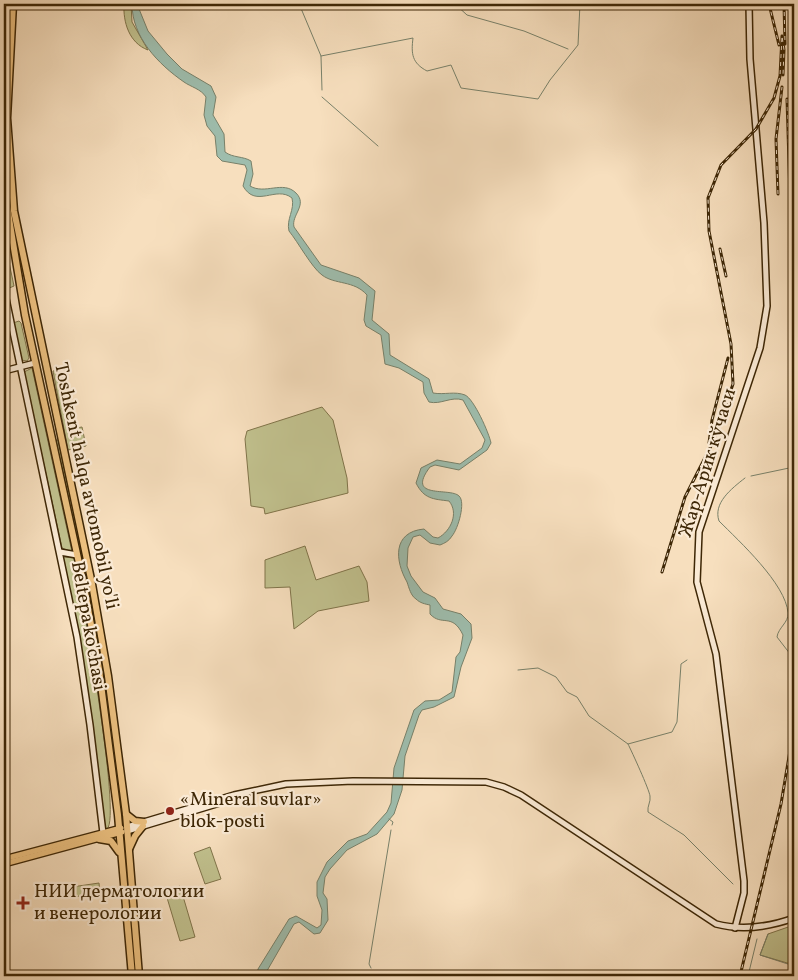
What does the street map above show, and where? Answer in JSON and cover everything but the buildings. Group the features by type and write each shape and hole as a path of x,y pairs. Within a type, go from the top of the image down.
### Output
{"highway":[{"path":"4,4 4,10"},
{"name":"Toshkent halqa avtomobil yo'li","path":"13,4 7,85 7,135 14,211 35,322 95,600 111,692 126,814 139,976"},
{"name":"Toshkent halqa avtomobil yo'li","path":"4,188 7,237 87,602 103,698 122,857 132,976"},
{"path":"27,324 35,322"},
{"path":"51,436 60,434"},
{"path":"87,602 92,604 95,600"},
{"path":"126,814 135,821 144,824 135,836 129,850"},
{"path":"101,836 111,841 122,857"}],"main road":[{"name":"Жар-Арик кўчаси","path":"735,928 744,893 744,881 716,654 698,591 696,562 699,532 760,348 766,316 766,263 750,60 749,4"},
{"name":"Beltepa ko'chasi","path":"4,289 60,552 86,695 101,836"},
{"path":"4,371 35,364"},
{"path":"60,552 77,555"},
{"path":"4,864 240,795 292,784 477,781 513,791 716,924 735,928 763,926 794,918"},
{"path":"4,860 101,836"}],"green space":[{"path":"124,4 131,4 132,22 148,50 141,47 128,31"},
{"path":"4,246 14,286 7,289 4,282"},
{"path":"19,321 29,358 27,361 21,360 13,323"},
{"path":"32,368 72,552 62,548 24,372"},
{"path":"64,369 73,425 70,426 70,429 82,427 86,446 68,450 53,371"},
{"path":"322,407 333,420 347,478 348,493 265,514 264,508 251,506 245,439 247,431"},
{"path":"56,440 58,440 92,598 90,598"},
{"path":"305,546 316,580 359,566 367,582 369,601 318,611 294,629 290,587 265,588 265,560"},
{"path":"63,557 74,558 99,701 109,786 110,815 107,829 104,827 89,702"},
{"path":"210,847 221,879 205,884 194,853"},
{"path":"99,883 100,893 67,898 65,888"},
{"path":"180,886 195,937 180,941 165,891"},
{"path":"794,925 794,965 760,955 768,934"}],"shaded area":[{"path":"132,4 137,4 148,31 167,54 182,69 211,86 216,97 213,115 224,134 225,152 251,161 253,174 250,186 262,189 280,187 291,189 296,193 299,197 300,206 295,218 294,227 321,265 359,278 375,291 372,320 389,334 390,355 429,379 433,393 457,393 469,398 481,417 491,443 487,450 459,470 435,465 430,467 424,477 423,484 432,491 459,496 462,504 459,522 448,541 440,545 430,543 420,535 413,537 408,548 407,566 411,576 423,592 435,598 443,609 461,614 471,624 472,638 461,667 454,697 434,707 422,710 419,715 405,756 402,790 394,814 377,834 347,850 325,877 323,893 327,899 328,920 320,933 314,934 299,922 294,924 264,976 257,976 258,969 289,919 296,916 317,928 321,925 322,910 317,896 317,882 327,862 348,841 367,834 387,812 391,803 394,768 414,710 425,701 439,700 452,692 456,657 460,652 463,635 455,624 434,618 430,614 430,605 421,602 410,592 400,565 399,549 401,542 406,536 414,531 424,529 433,537 438,538 447,531 452,521 453,511 449,501 438,500 426,495 416,483 421,468 437,460 460,464 482,448 485,440 463,400 454,399 429,402 424,393 423,382 399,368 385,364 381,335 366,326 364,320 367,295 356,287 327,278 314,267 289,231 292,198 279,194 254,196 248,193 243,186 247,170 245,165 222,161 217,156 215,136 207,126 204,115 206,97 199,90 174,75 148,49 136,28"}],"waterway":[{"path":"455,4 467,15 524,31 568,49"},
{"path":"321,56 413,38 412,49 418,65 427,71 451,65 461,88 538,99 550,80 578,45 580,4"},
{"path":"300,6 321,56 322,90"},
{"path":"322,97 378,146"},
{"path":"751,476 794,467"},
{"path":"745,478 724,497 719,508 719,521 749,551 771,576 779,589 785,602 788,616 777,637 794,659"},
{"path":"518,670 538,668 556,677 567,692 577,697 589,716 628,744 672,732 677,722 681,664 687,660"},
{"path":"628,744 649,792 648,812 684,835 733,884"},
{"path":"389,819 393,822 392,825"},
{"path":"371,968 369,964 391,830"},
{"path":"768,934 760,955 794,966"},
{"path":"748,976 757,939"},
{"path":"378,972 403,976"}],"railway":[{"path":"769,4 779,45"},
{"path":"784,4 785,44"},
{"path":"662,572 685,497 713,442 733,384 731,344 709,231 708,198 721,165 756,129 774,98 780,76 782,36 784,50 783,75"},
{"path":"778,194 776,139 782,87"},
{"path":"787,99 794,322"},
{"path":"720,249 726,276"},
{"path":"709,443 712,420 728,358"},
{"path":"740,976 781,804 794,727"}],"place":[{"name":"«Mineral suvlar» blok-posti","path":"170,811"},
{"name":"НИИ дерматологии и венерологии","path":"23,903"}]}
